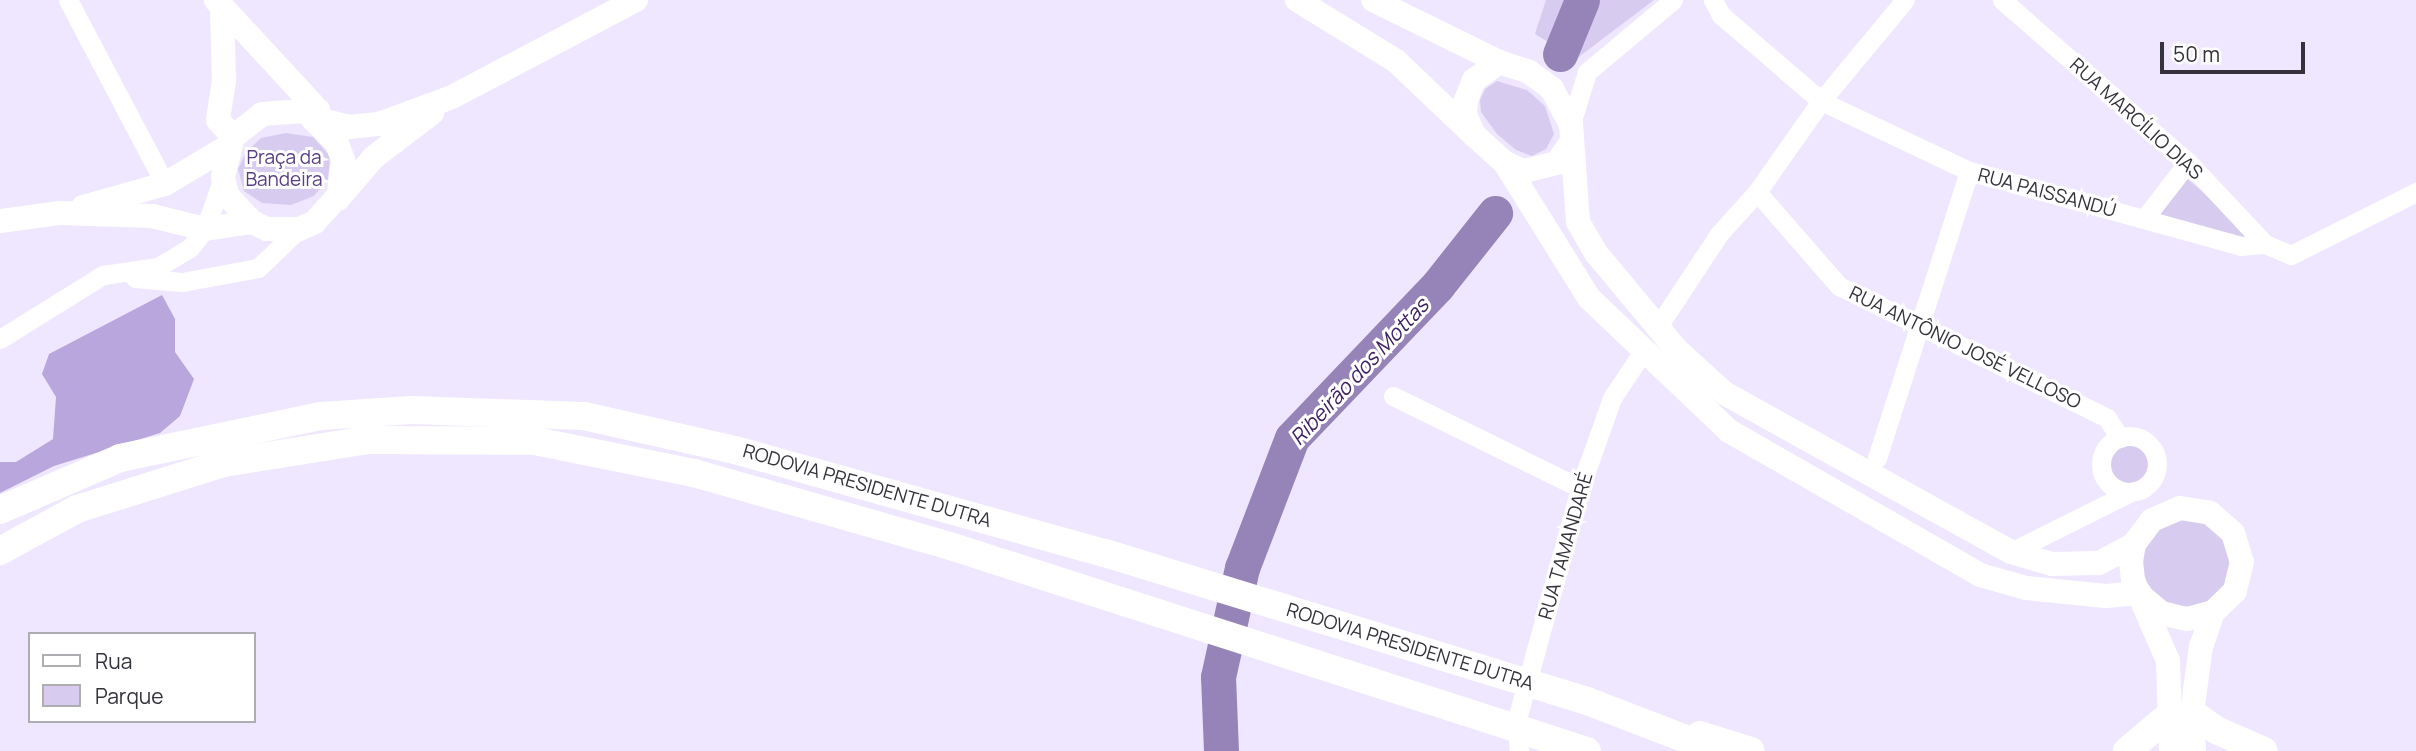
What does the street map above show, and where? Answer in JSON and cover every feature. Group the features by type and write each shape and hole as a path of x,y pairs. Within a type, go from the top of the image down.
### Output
{"highway":[{"name":"RODOVIA PRESIDENTE DUTRA","path":"0,510 120,458 321,416 412,410 584,416 735,450 1104,552 1587,701 1717,751"},
{"name":"RODOVIA PRESIDENTE DUTRA","path":"0,551 77,509 224,463 368,440 535,441 694,473 950,546 1580,749"},
{"path":"1587,701 1751,751"},
{"path":"2127,751 2182,713 2264,751"}],"main road":[{"path":"0,221 60,213 165,184 230,142 262,114 315,114 349,127 379,124 452,97 636,0"},
{"path":"1297,0 1396,61 1505,163 1589,298 1729,431 1980,575 2026,588 2106,596 2141,595 2161,613 2187,619 2213,612"},
{"path":"1373,0 1499,62 1529,72 1552,89 1572,133 1578,222 1620,286 1657,328 1724,393 2011,552 2052,564 2099,563 2134,544 2152,520 2180,509 2210,513 2233,533 2242,562 2235,591 2213,612 2171,751"},
{"path":"219,6 224,80 218,120 230,142 223,177 227,195 252,222 267,229 299,229 329,210 374,157 452,97"},
{"path":"219,6 315,114 337,143 343,160 338,195 329,210"},
{"path":"1474,135 1465,114 1466,100 1474,80 1499,62"},
{"path":"1505,163 1524,171 1539,170 1557,163 1572,133"},
{"path":"60,213 152,216 205,229 252,222"},
{"path":"2134,544 2133,580 2168,661 2194,751"}],"street":[{"path":"68,0 165,184"},
{"path":"1572,133 1587,72 1673,0"},
{"name":"RUA PAISSANDÚ","path":"1713,0 1721,15 1821,101 1969,171 2241,246 2265,244 2291,255 2416,192"},
{"path":"1657,328 1719,234 1757,192 1821,101 1905,0"},
{"name":"RUA MARCÍLIO DIAS","path":"2002,0 2188,162 2265,244"},
{"path":"2144,219 2188,162"},
{"path":"1877,458 1969,171"},
{"path":"0,339 103,275 158,267 190,248 205,229 223,177"},
{"name":"RUA ANTÔNIO JOSÉ VELLOSO","path":"1757,192 1839,286 2107,418 2120,438"},
{"path":"103,275 182,282 217,279 258,268 299,229"},
{"name":"RUA TAMANDARÉ","path":"1519,751 1517,719 1580,488 1612,398 1644,350"},
{"path":"1393,396 1580,488"},
{"path":"2011,552 2151,483 2157,460 2144,440 2120,438 2107,447 2102,469 2114,488 2129,492"}],"green space":[{"path":"1546,0 1654,0 1576,59 1535,34"},
{"path":"1497,81 1527,90 1545,106 1554,134 1546,149 1532,156 1516,150 1497,134 1481,112 1480,100 1485,89"},
{"name":"Praça da Bandeira","path":"286,133 313,137 330,156 328,179 314,196 291,205 262,203 244,191 238,169 246,152 261,138"},
{"path":"2182,174 2252,235 2229,240 2152,215"},
{"path":"2128,443 2136,444 2142,449 2147,455 2147,471 2142,477 2136,482 2128,483 2120,482 2114,477 2109,471 2108,463 2109,455 2114,449 2120,444"},
{"path":"2186,518 2203,522 2218,531 2227,546 2231,563 2227,580 2218,595 2203,604 2186,608 2169,604 2154,595 2145,580 2141,563 2145,546 2154,531 2169,522"}],"shaded area":[{"path":"162,295 175,319 175,352 194,379 180,416 160,433 54,466 0,493 0,462 16,462 53,439 56,397 42,374 49,354"}],"waterway":[{"name":"Ribeirão dos Mottas","path":"1560,54 1582,0"},
{"name":"Ribeirão dos Mottas","path":"1221,751 1218,677 1242,568 1292,438 1438,285 1495,213"}]}
